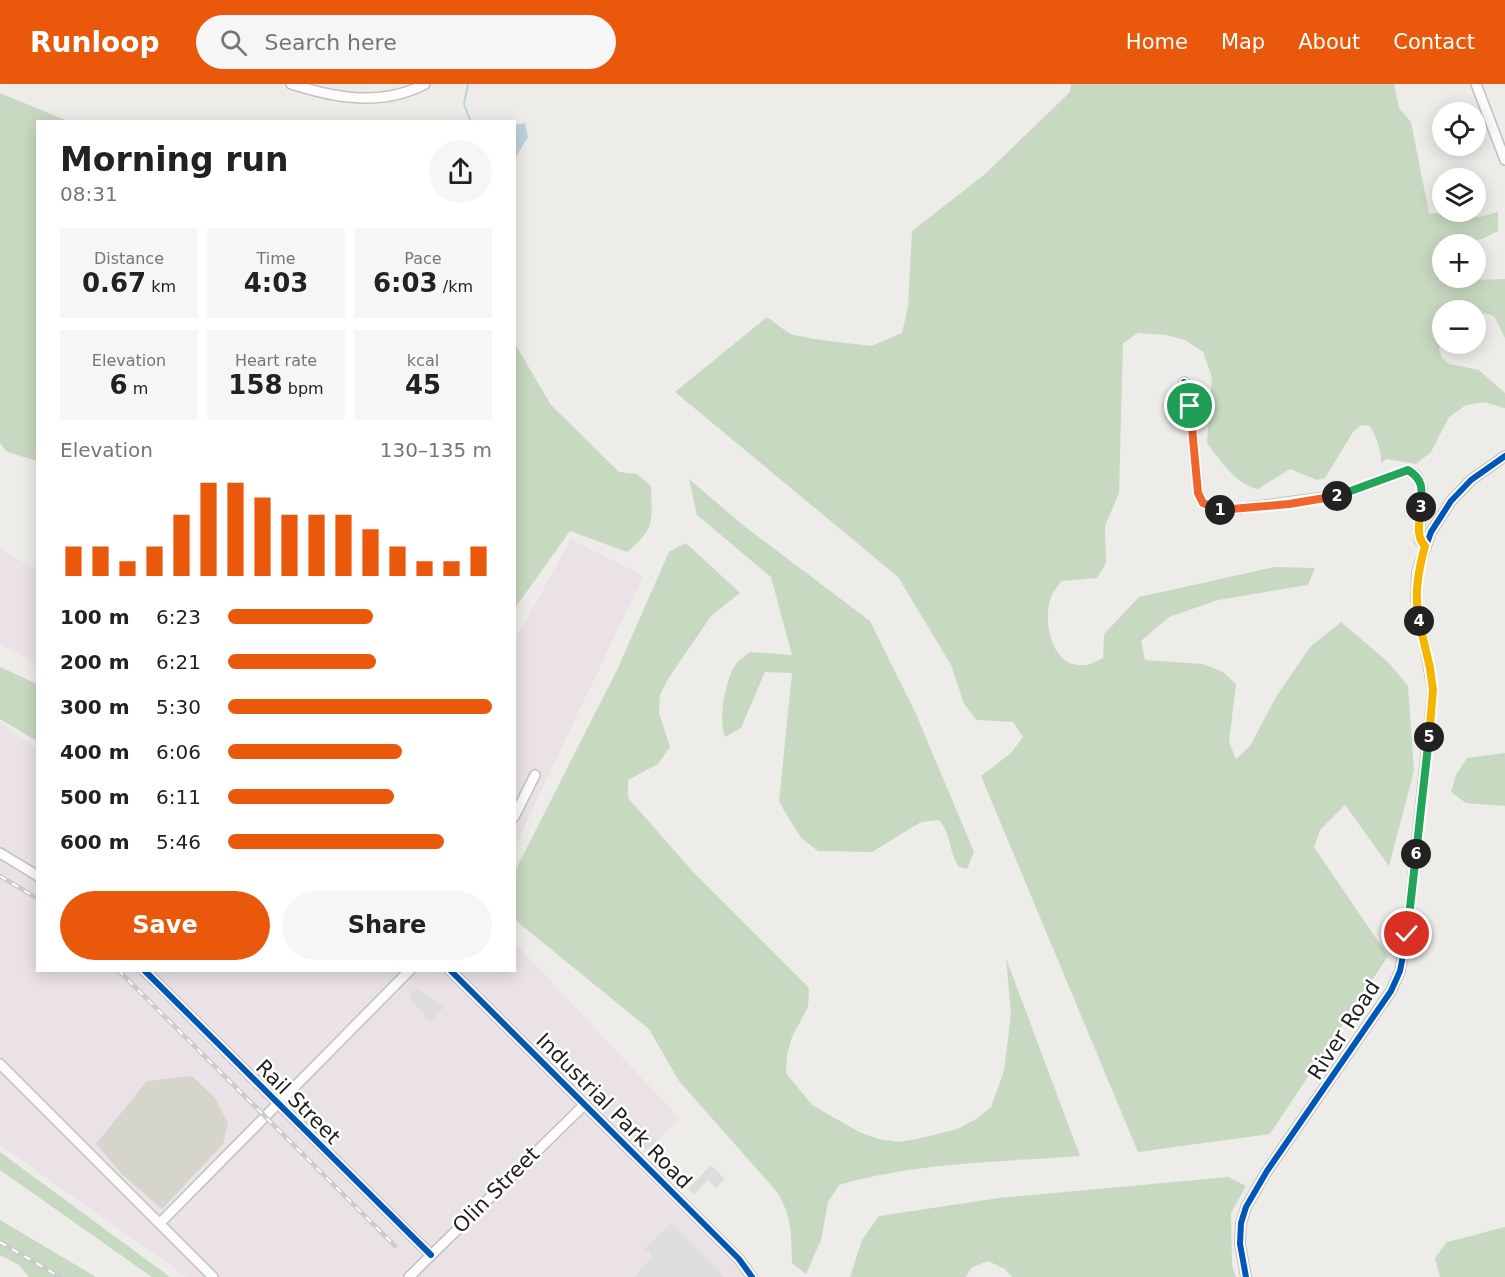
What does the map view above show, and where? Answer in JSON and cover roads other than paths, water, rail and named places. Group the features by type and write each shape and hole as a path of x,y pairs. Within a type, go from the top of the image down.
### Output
{"street":[{"path":"291,84 331,96 374,99 391,97 425,84"},
{"path":"1476,84 1505,159"},
{"path":"1184,382 1190,406 1198,493 1203,503 1218,510 1229,510 1312,500 1355,491 1408,470 1417,476 1422,488 1419,535 1420,541 1425,546"},
{"name":"River Road","path":"1246,1277 1240,1244 1241,1223 1246,1207 1267,1171 1383,1005 1391,991 1404,953 1433,690 1416,599 1418,572 1425,546 1438,518 1472,480 1505,456"},
{"path":"516,813 535,774"},
{"path":"0,853 36,875"},
{"name":"Rail Street","path":"146,972 431,1255"},
{"path":"160,1223 279,1106 408,972"},
{"name":"Industrial Park Road","path":"452,972 739,1259 752,1277"},
{"path":"0,1064 213,1277"},
{"name":"Olin Street","path":"409,1277 585,1104"}],"water":[{"path":"525,123 528,137 516,156 516,125"}],"waterway":[{"path":"468,84 464,104 470,120"}],"railway":[{"path":"0,876 36,898"},
{"path":"120,972 395,1246"},
{"path":"0,1242 60,1277"}]}
